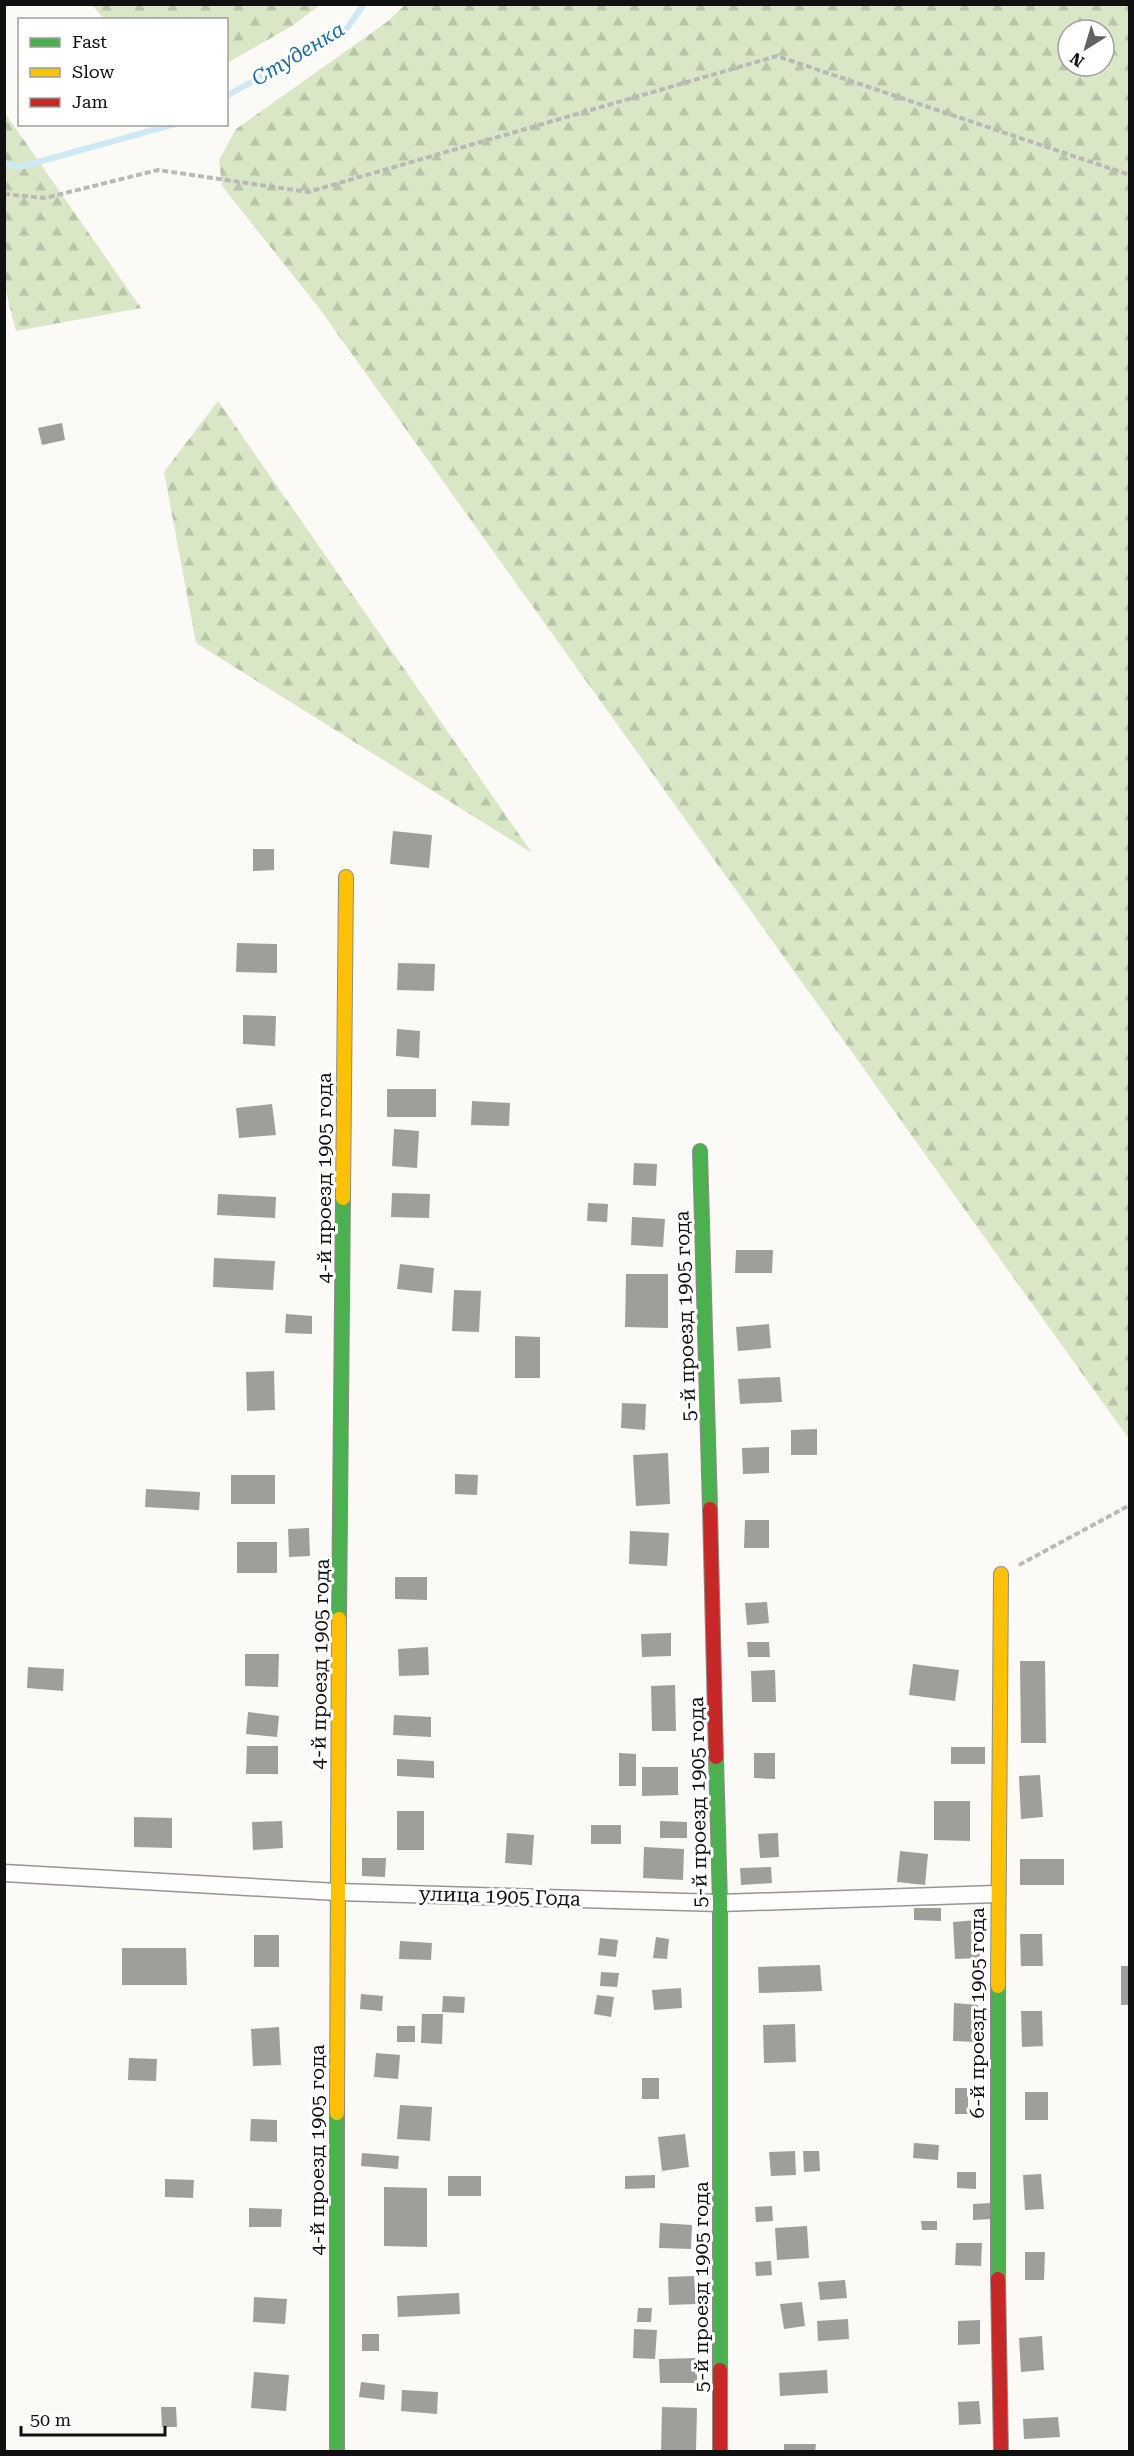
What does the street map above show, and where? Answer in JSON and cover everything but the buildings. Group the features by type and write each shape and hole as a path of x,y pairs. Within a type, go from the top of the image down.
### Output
{"street":[{"name":"4-й проезд 1905 года","path":"337,2451 337,1892 346,877"},
{"name":"5-й проезд 1905 года","path":"700,1152 720,1902 720,2451"},
{"name":"6-й проезд 1905 года","path":"1001,1575 996,2196 1001,2451"},
{"name":"улица 1905 Года","path":"4,1873 337,1892 720,1902 997,1894"}],"path":[{"path":"4,194 45,198 158,170 309,192 777,56 1130,175"},
{"path":"1001,1575 1130,1505"}],"green space":[{"path":"92,5 320,5 292,26 228,62 228,18 103,18"},
{"path":"405,5 1129,5 1129,1439 319,308 222,186 219,160 236,129 387,22"},
{"path":"4,113 141,308 16,331 4,284"},
{"path":"218,401 532,853 196,643 164,472"}],"waterway":[{"name":"Студенка","path":"228,95 345,31 364,4"},
{"name":"Студенка","path":"4,163 20,167 168,126"}],"traffic: fast":[{"path":"700,1151 710,1509"},
{"path":"339,1619 343,1198"},
{"path":"716,1757 720,1903 720,2370"},
{"path":"998,1986 998,2279"},
{"path":"337,2113 337,2452"}],"traffic: slow":[{"path":"343,1198 346,877"},
{"path":"998,1986 1001,1574"},
{"path":"337,2113 339,1619"}],"traffic: jam":[{"path":"710,1509 716,1757"},
{"path":"998,2279 1001,2452"},
{"path":"720,2370 720,2452"}]}
